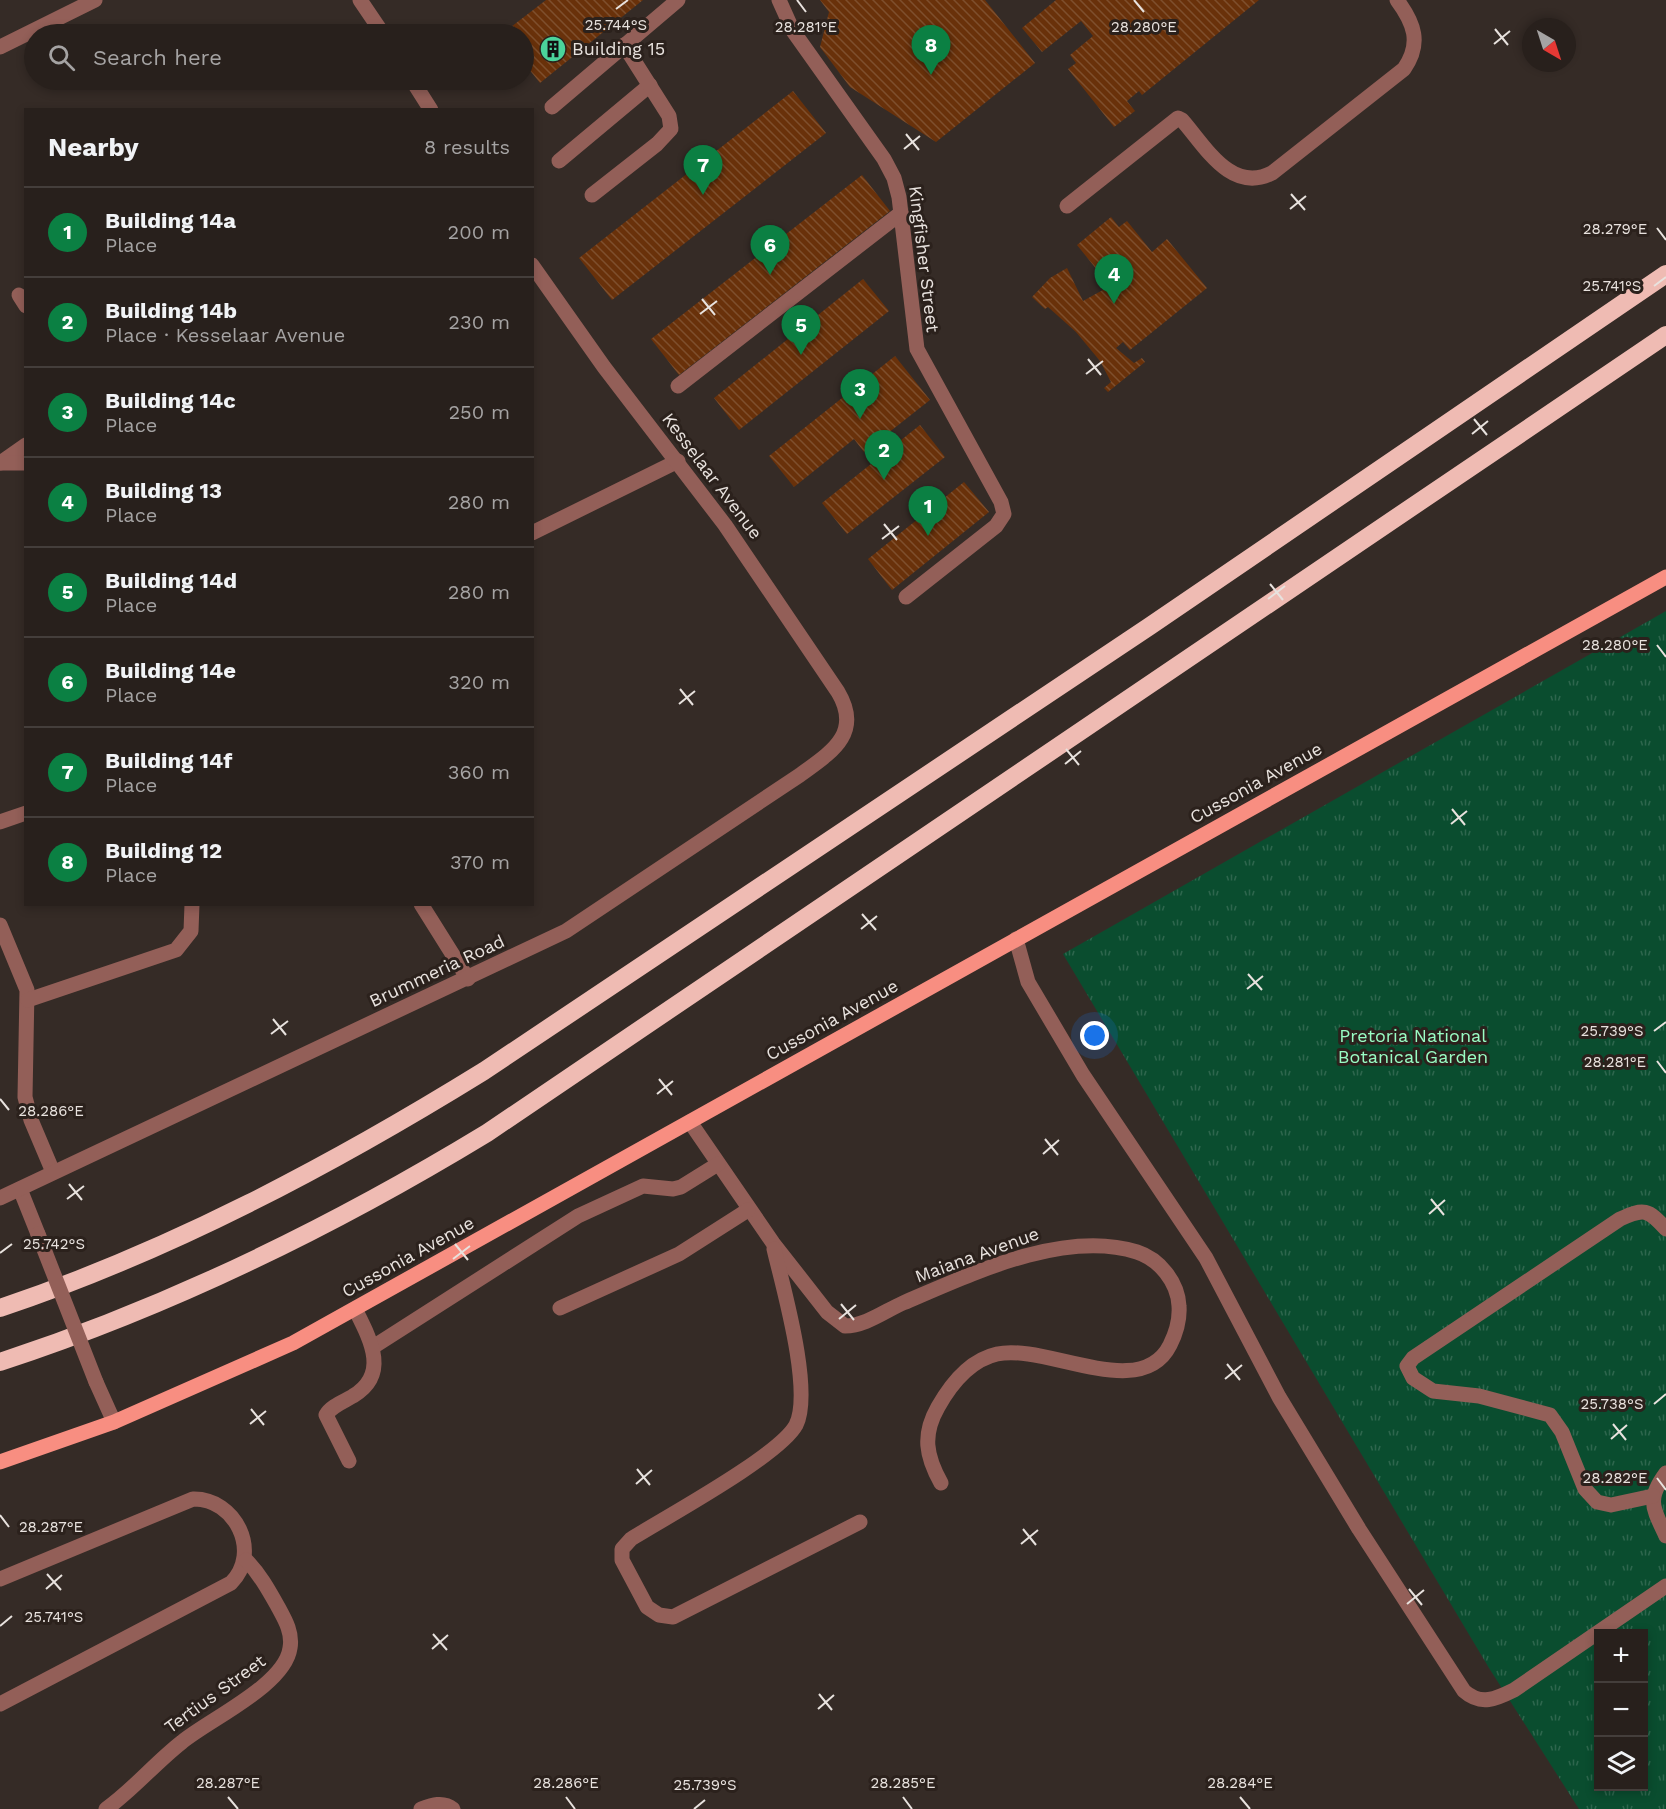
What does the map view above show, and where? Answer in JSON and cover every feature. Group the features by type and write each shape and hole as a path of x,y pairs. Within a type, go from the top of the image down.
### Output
{"highway":[{"path":"0,1308 82,1278 200,1226 377,1135 464,1084 1140,632 1666,274"},
{"path":"0,1362 47,1347 166,1299 289,1243 393,1189 487,1133 1666,335"}],"main road":[{"name":"Cussonia Avenue","path":"0,1462 114,1422 274,1352 355,1309 1666,577"}],"street":[{"path":"39,24 72,5 95,0"},
{"path":"360,0 376,24"},
{"path":"552,107 678,0"},
{"name":"Kingfisher Street","path":"779,0 793,31 888,165 897,188 901,213 917,349 990,478 1004,510 1002,519 996,526 906,597"},
{"path":"1067,206 1178,118 1233,175 1248,179 1272,173 1404,69 1412,56 1416,38 1409,16 1397,0"},
{"path":"0,47 24,33"},
{"path":"592,195 657,144 671,129 669,116 624,45"},
{"path":"559,161 650,85"},
{"path":"418,90 430,108"},
{"path":"678,386 901,213"},
{"name":"Kesselaar Avenue","path":"534,268 604,366 725,525 838,692 844,704 846,719"},
{"path":"0,463 24,446"},
{"path":"534,532 678,461"},
{"path":"0,463 24,463"},
{"name":"Brummeria Road","path":"0,1198 377,1019 468,979 576,926 792,780 835,748 844,734 846,719"},
{"path":"0,822 24,814"},
{"path":"28,1000 176,950 191,931 192,906"},
{"path":"422,906 468,979"},
{"path":"0,925 22,977 28,1000 24,1076 26,1103 53,1172"},
{"path":"1016,939 1028,982 1083,1076 1206,1258 1278,1397 1359,1529 1464,1691 1472,1697 1494,1700 1514,1690 1666,1586"},
{"name":"Maiana Avenue","path":"690,1122 773,1244 827,1312 844,1326 861,1323 921,1295 1005,1263 1056,1248 1087,1244 1122,1247 1149,1257 1169,1277 1179,1300 1177,1328 1166,1354 1148,1368 1131,1371 1096,1368 1021,1352 994,1354 969,1367 951,1387 928,1429 927,1453 941,1483"},
{"path":"373,1347 578,1216 644,1186 673,1189 681,1187 718,1164"},
{"path":"20,1189 114,1422"},
{"path":"560,1308 679,1254 748,1210"},
{"path":"1653,1496 1611,1505 1597,1502 1585,1489 1562,1432 1550,1416 1486,1398 1433,1391 1413,1378 1407,1366 1413,1358 1620,1219 1637,1211 1644,1211 1654,1216 1666,1229"},
{"path":"773,1244 790,1317 802,1393 796,1424 777,1448 631,1539 622,1549 622,1560 647,1607 659,1616 673,1617 860,1522"},
{"path":"349,1461 326,1415 371,1382 373,1347 355,1309"},
{"path":"1666,1473 1653,1496 1654,1509 1666,1536"},
{"path":"0,1579 193,1499 215,1503 230,1515 244,1541 246,1560 239,1575 225,1587 0,1704"},
{"name":"Tertius Street","path":"106,1809 128,1793 182,1742 271,1679 286,1664 290,1648 288,1629 262,1580 246,1560"},
{"path":"422,1809 433,1805 450,1807"}],"green space":[{"name":"Pretoria National Botanical Garden","path":"1666,611 1666,1809 1579,1809 1489,1668 1063,954"}],"building":[{"name":"Building 15","path":"546,0 643,0 540,83 534,76 534,24 515,24"},
{"path":"820,0 985,0 1035,63 936,142 850,87 820,47 829,12"},
{"path":"1056,0 1259,0 1142,95 1139,91 1127,101 1135,111 1114,127 1068,69 1076,63 1070,55 1093,36 1081,21 1042,52 1022,28"},
{"path":"793,91 826,133 612,300 579,258"},
{"path":"862,175 890,211 679,375 651,339"},
{"path":"1111,217 1119,227 1127,221 1152,252 1167,239 1207,288 1130,350 1123,342 1116,348 1134,363 1142,358 1145,362 1108,392 1104,388 1111,382 1100,361 1076,332 1048,307 1045,309 1032,297 1050,278 1067,268 1083,301 1110,286 1077,245"},
{"path":"863,279 889,311 739,430 714,398"},
{"path":"895,356 930,400 864,452 854,439 794,487 769,456"},
{"path":"920,425 945,457 847,534 822,503"},
{"path":"964,482 989,512 892,590 868,559"}],"place":[{"name":"Building 15","path":"553,49"},
{"name":"Building 12","path":"931,75"},
{"name":"Building 14f","path":"703,195"},
{"name":"Building 14e","path":"770,275"},
{"name":"Building 13","path":"1114,304"},
{"name":"Building 14d","path":"801,355"},
{"name":"Building 14c","path":"860,419"},
{"name":"Building 14b","path":"884,480"},
{"name":"Building 14a","path":"928,536"}]}
